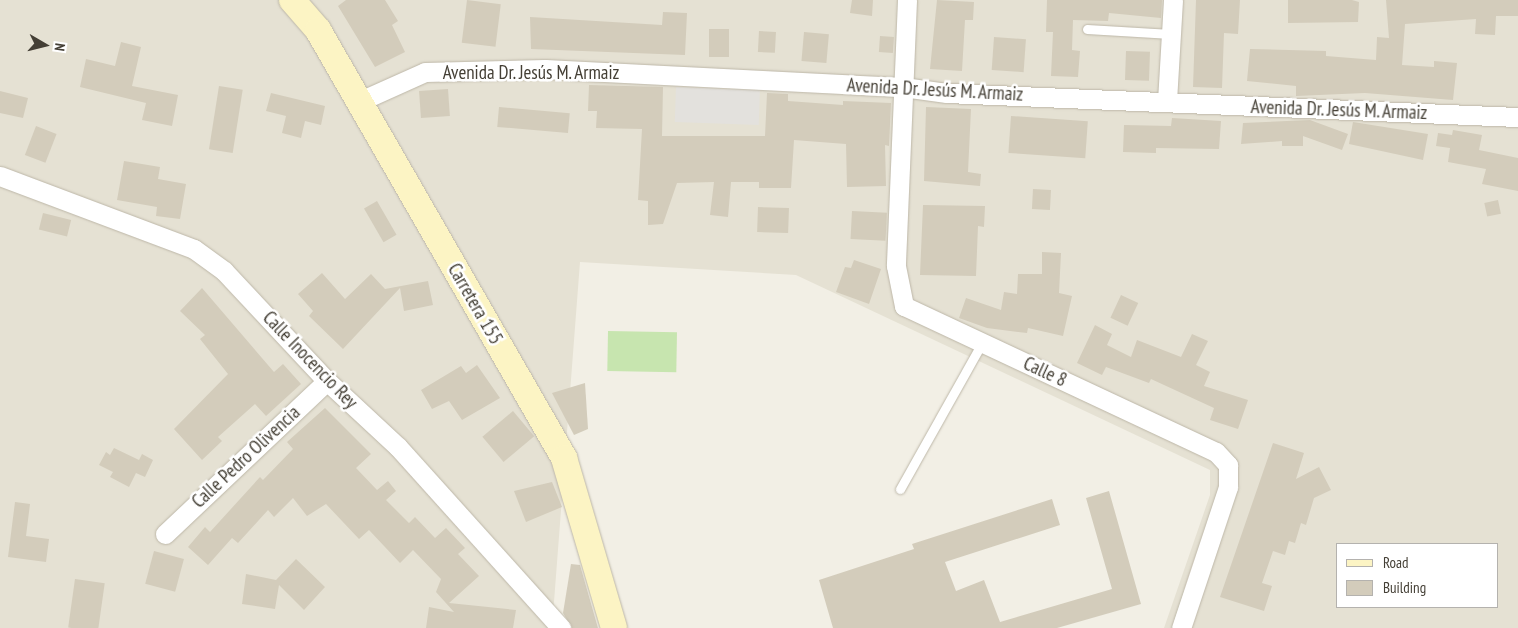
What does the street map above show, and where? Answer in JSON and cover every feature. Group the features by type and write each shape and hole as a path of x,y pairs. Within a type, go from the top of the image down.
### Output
{"street":[{"name":"Carretera 155","path":"292,0 318,30 564,458 614,628"},
{"path":"903,87 907,0"},
{"path":"1167,101 1173,0"},
{"name":"Avenida Dr. Jesús M. Armaiz","path":"358,102 425,72 545,70 903,87 946,93 1518,117"},
{"name":"Calle 8","path":"903,87 896,266 904,306 1216,452 1228,465 1228,487 1181,628"},
{"name":"Calle Inocencio Rey","path":"0,176 194,249 224,271 327,381 398,447 561,628"},
{"name":"Calle Pedro Olivencia","path":"165,534 327,381"}],"lane":[{"path":"1087,29 1171,34"},
{"path":"900,489 982,342"}],"shaded area":[{"path":"0,0 1518,0 1518,628 1164,628 1210,495 1210,470 796,275 580,262 552,628 0,628"},
{"path":"676,87 760,90 759,125 675,122"}],"green space":[{"path":"608,331 677,332 676,372 607,371"}],"building":[{"path":"346,0 385,0 398,21 392,25 405,52 375,67 338,6"},
{"path":"467,0 501,4 496,47 462,43"},
{"path":"852,0 873,0 872,16 850,13"},
{"path":"937,0 974,2 973,20 965,20 962,71 930,69"},
{"path":"1047,0 1162,0 1161,18 1109,13 1108,21 1073,20 1072,50 1080,51 1078,77 1051,76 1053,32 1046,32"},
{"path":"1196,0 1240,0 1238,34 1224,33 1222,88 1193,87"},
{"path":"1288,0 1352,0 1359,2 1358,22 1288,23"},
{"path":"1386,0 1518,0 1518,16 1496,16 1495,35 1475,34 1476,19 1405,24 1402,65 1434,67 1434,61 1457,63 1453,100 1365,93 1296,96 1296,86 1247,81 1250,49 1326,51 1326,56 1376,60 1377,37 1389,38"},
{"path":"663,12 687,13 685,55 531,49 530,17 662,25"},
{"path":"709,29 729,29 729,57 709,57"},
{"path":"759,31 776,32 775,53 758,52"},
{"path":"804,32 829,34 826,63 801,61"},
{"path":"880,36 894,37 893,53 879,52"},
{"path":"994,37 1026,39 1024,72 992,70"},
{"path":"121,42 141,47 132,86 178,95 172,126 142,120 146,103 80,87 86,59 115,66"},
{"path":"1126,51 1150,52 1149,81 1125,80"},
{"path":"589,85 663,87 662,136 765,136 767,93 788,94 788,101 843,105 843,101 891,103 889,146 885,145 886,186 847,187 846,144 794,140 791,188 759,188 759,182 731,182 728,217 710,215 714,182 677,183 663,224 648,225 648,201 638,200 642,129 596,128 597,111 588,111"},
{"path":"219,86 243,90 233,153 209,149"},
{"path":"448,89 450,116 421,118 419,91"},
{"path":"0,91 28,98 23,118 0,113"},
{"path":"271,93 325,106 321,125 305,121 301,138 282,133 286,116 266,111"},
{"path":"499,107 570,113 568,133 497,127"},
{"path":"926,107 971,109 968,172 981,174 980,186 924,181"},
{"path":"1011,116 1088,121 1085,158 1008,153"},
{"path":"1172,118 1221,121 1219,149 1156,148 1156,153 1123,152 1124,125 1171,126"},
{"path":"1310,120 1348,134 1342,150 1303,136 1303,146 1282,146 1282,141 1241,144 1243,123"},
{"path":"1353,122 1428,134 1423,160 1349,144"},
{"path":"36,126 57,134 45,163 25,155"},
{"path":"1453,130 1482,135 1479,150 1518,158 1518,191 1482,184 1486,169 1448,162 1450,148 1436,146 1438,133 1452,135"},
{"path":"124,161 160,167 158,179 186,184 180,219 156,216 157,207 117,200"},
{"path":"1033,189 1051,190 1050,210 1032,209"},
{"path":"1498,200 1501,214 1487,217 1484,203"},
{"path":"377,201 396,235 384,242 364,209"},
{"path":"923,205 985,206 984,227 978,226 976,276 920,275"},
{"path":"758,207 789,208 788,233 757,232"},
{"path":"852,211 887,213 885,241 851,239"},
{"path":"43,213 71,220 67,237 39,229"},
{"path":"1042,252 1061,253 1059,293 1072,296 1063,336 1028,328 1027,333 987,328 959,318 966,298 1001,310 1004,292 1017,294 1018,274 1042,274"},
{"path":"854,260 881,269 869,304 836,292 845,267 851,268"},
{"path":"322,273 345,299 371,274 385,289 428,281 433,305 404,311 400,288 343,349 309,316 313,311 298,294"},
{"path":"202,288 274,372 283,364 301,384 266,416 255,404 218,437 222,441 202,460 174,429 228,374 200,339 205,335 180,311"},
{"path":"1121,295 1138,303 1128,326 1110,318"},
{"path":"1095,325 1112,334 1107,345 1131,357 1137,340 1181,357 1192,334 1208,341 1196,365 1210,372 1204,386 1248,400 1238,429 1210,420 1214,408 1151,379 1149,383 1106,367 1102,375 1077,363"},
{"path":"477,365 500,398 462,420 449,401 432,409 421,390 461,366 466,373"},
{"path":"585,383 588,429 574,435 552,393"},
{"path":"325,408 371,454 356,468 377,490 388,481 396,491 386,500 409,523 415,517 435,538 446,528 465,548 458,554 479,576 449,603 516,610 513,628 426,628 429,607 454,612 436,592 441,579 413,550 400,563 369,530 359,539 326,504 307,516 293,498 274,517 268,510 238,543 232,538 208,565 188,547 205,527 210,532 260,477 263,480 293,449 287,442"},
{"path":"513,411 534,436 504,462 482,437"},
{"path":"1273,443 1304,453 1296,479 1319,467 1331,490 1314,498 1306,525 1301,523 1295,543 1289,541 1285,555 1273,551 1262,583 1272,586 1264,611 1220,597"},
{"path":"114,448 139,460 142,454 153,460 145,477 136,473 129,487 110,477 113,472 99,465 106,452 110,455"},
{"path":"552,482 562,507 526,522 514,491"},
{"path":"1109,491 1141,604 1057,628 833,628 819,580 914,549 912,544 1052,499 1060,525 945,562 956,591 984,580 1000,622 1112,589 1086,498"},
{"path":"15,502 30,504 26,536 49,539 46,562 8,557"},
{"path":"154,551 184,559 175,592 145,584"},
{"path":"296,559 325,587 304,610 279,585 275,609 242,604 246,574 276,580"},
{"path":"571,564 580,565 598,628 572,628 563,613"},
{"path":"75,579 105,583 98,628 68,628"}]}
